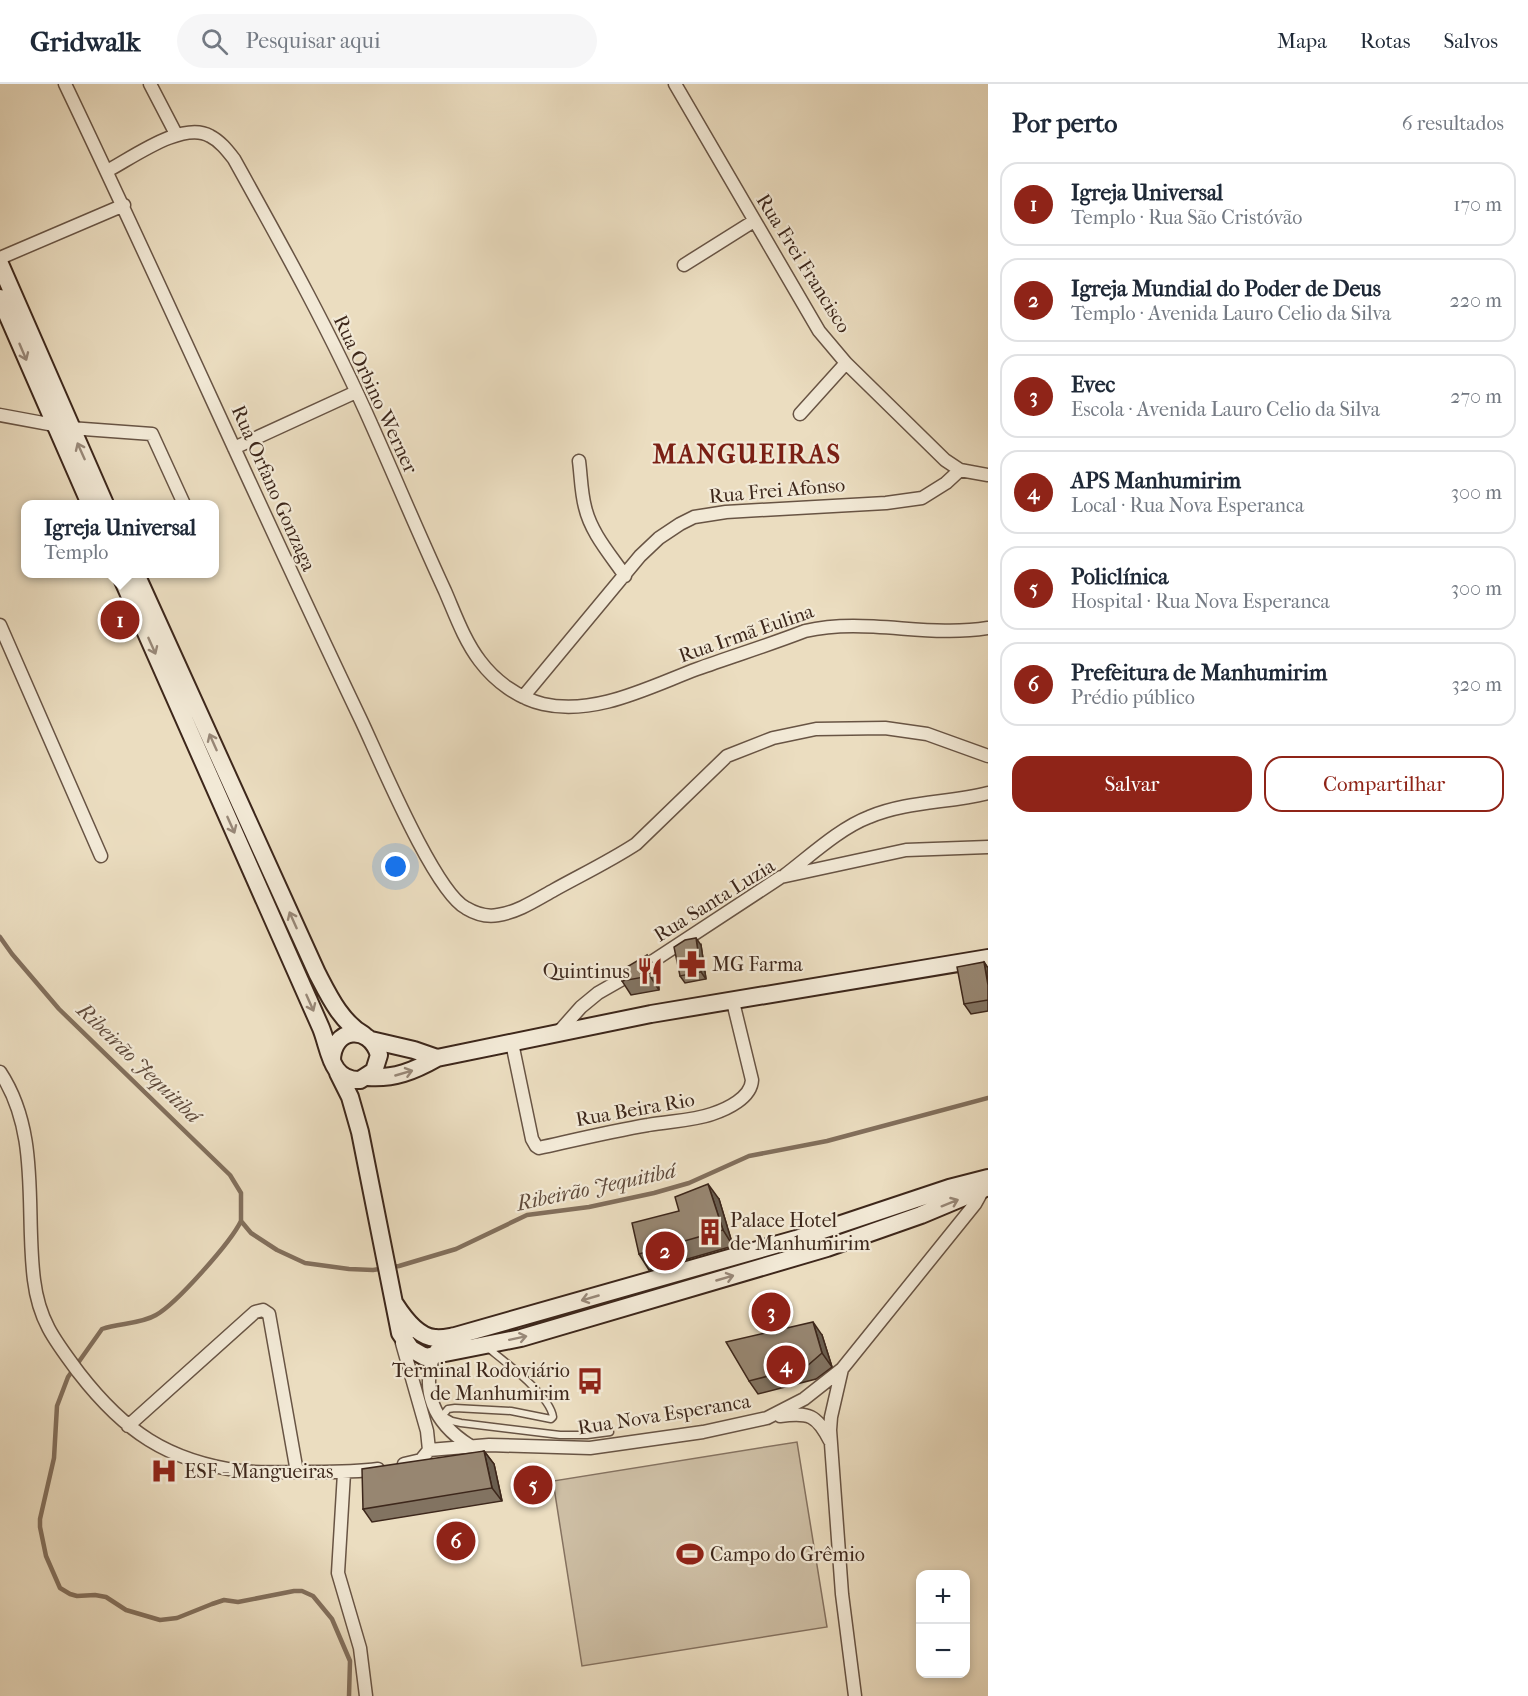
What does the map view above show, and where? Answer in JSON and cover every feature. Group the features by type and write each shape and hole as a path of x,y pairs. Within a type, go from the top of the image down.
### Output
{"street":[{"name":"Rua Orfano Gonzaga","path":"65,84 124,205 293,577 414,831 438,876 457,902 487,916 514,911 636,844 727,756 773,738 816,729 885,728 927,734 988,756"},
{"path":"107,171 176,134 150,84"},
{"name":"Rua Frei Francisco","path":"678,87 819,331 846,363 945,460 960,470 988,475"},
{"name":"Rua Orbino Werner","path":"176,134 193,131 209,135 234,159 301,279 356,393 465,636 488,671 501,684 523,697"},
{"path":"0,258 124,205"},
{"path":"684,265 754,221"},
{"path":"0,264 89,500"},
{"path":"0,298 62,427 103,500"},
{"path":"800,414 846,363"},
{"path":"234,448 356,393"},
{"path":"0,415 62,427 152,434 182,500"},
{"path":"579,460 585,507 590,522 596,536 625,576"},
{"name":"Rua Frei Afonso","path":"523,697 640,556 658,538 680,524 694,517 726,512 886,503 922,498 946,483 960,470"},
{"path":"0,1072 13,1094 24,1131 31,1177 30,1235 34,1279 42,1318 56,1343 87,1383 128,1426 157,1446 185,1459 244,1471 344,1473 415,1462 426,1456 429,1450 427,1431 400,1333 360,1132 350,1097 122,578"},
{"path":"138,578 317,973 339,1013 356,1030 368,1037 379,1055 374,1071 366,1078 359,1110 360,1132"},
{"path":"0,625 101,856"},
{"name":"Rua Irmã Eulina","path":"523,697 568,708 612,700 805,631 826,626 949,630 988,628"},
{"path":"781,877 853,824 868,817 914,805 988,793"},
{"name":"Rua Santa Luzia","path":"557,1034 581,1007 598,993 647,965 781,877 906,850 988,847"},
{"path":"437,1058 356,1033 340,1038 332,1053 335,1067 344,1078 352,1080 383,1078 409,1072 437,1058 651,1014 988,958"},
{"name":"Rua Beira Rio","path":"512,1043 532,1139 539,1148 646,1125 710,1115 734,1104 744,1096 752,1080 733,1002"},
{"path":"400,1333 415,1353 425,1357 547,1331 827,1248 918,1207 984,1184"},
{"name":"Rua Nova Esperanca","path":"429,1450 469,1445 590,1448 703,1432 767,1418 804,1399 842,1369 975,1204 984,1184"},
{"path":"392,1295 417,1330 428,1337 441,1338 480,1330 822,1231 918,1207"},
{"path":"822,1231 827,1248"},
{"path":"686,1270 691,1287"},
{"path":"616,1290 622,1308"},
{"path":"128,1426 255,1312 263,1310 269,1314 297,1472"},
{"path":"541,1312 547,1331"},
{"path":"441,1338 433,1356 429,1379 431,1400 455,1437 469,1445"},
{"path":"842,1369 831,1417 832,1444 842,1594 855,1696"},
{"path":"767,1418 796,1413 810,1415 824,1429 832,1444"},
{"path":"344,1473 338,1573 360,1648 366,1696"}],"lane":[{"path":"439,1413 448,1409 464,1408 511,1411 544,1419 553,1417 549,1406 521,1375 484,1345"},
{"path":"421,1411 439,1413 452,1421 486,1427 560,1434 587,1435 610,1432"}],"shaded area":[{"name":"Campo do Grêmio","path":"797,1442 827,1627 582,1666 553,1481"}],"building":[{"name":"MG Farma","path":"696,938 701,972 680,976 674,947 685,940"},
{"path":"647,955 650,976 622,981 620,971"},
{"path":"984,962 988,1000 964,1004 957,967"},
{"path":"708,1184 723,1230 639,1254 632,1223 679,1211 675,1197"},
{"path":"813,1322 822,1353 807,1366 749,1381 726,1342"},
{"path":"484,1451 492,1488 363,1509 362,1469"}],"waterway":[{"name":"Ribeirão Jequitibá","path":"0,937 59,1009 230,1175 241,1193 241,1221 251,1233 277,1250 305,1263 373,1270 399,1266 456,1249 527,1215 589,1207 654,1193 689,1183 749,1156 827,1141 988,1098"},
{"path":"241,1221 215,1257 165,1309 150,1318 102,1329 68,1377 57,1406 54,1458 40,1519 46,1556 60,1588 70,1594 106,1597 126,1610 160,1620 177,1618 224,1600 238,1602 294,1591 302,1591 313,1596 332,1619 350,1661 349,1696"}],"place":[{"name":"Igreja Universal","path":"120,620"},
{"name":"MG Farma","path":"692,964"},
{"name":"Quintinus","path":"650,971"},
{"name":"Palace Hotel de Manhumirim","path":"710,1232"},
{"name":"Igreja Mundial do Poder de Deus","path":"665,1251"},
{"name":"Evec","path":"771,1312"},
{"name":"APS Manhumirim","path":"786,1365"},
{"name":"Terminal Rodoviário de Manhumirim","path":"590,1381"},
{"name":"ESF - Mangueiras","path":"164,1471"},
{"name":"Policlínica","path":"533,1485"},
{"name":"Prefeitura de Manhumirim","path":"456,1541"},
{"name":"Campo do Grêmio","path":"690,1554"}],"district":[{"name":"MANGUEIRAS","path":"747,454"}]}
